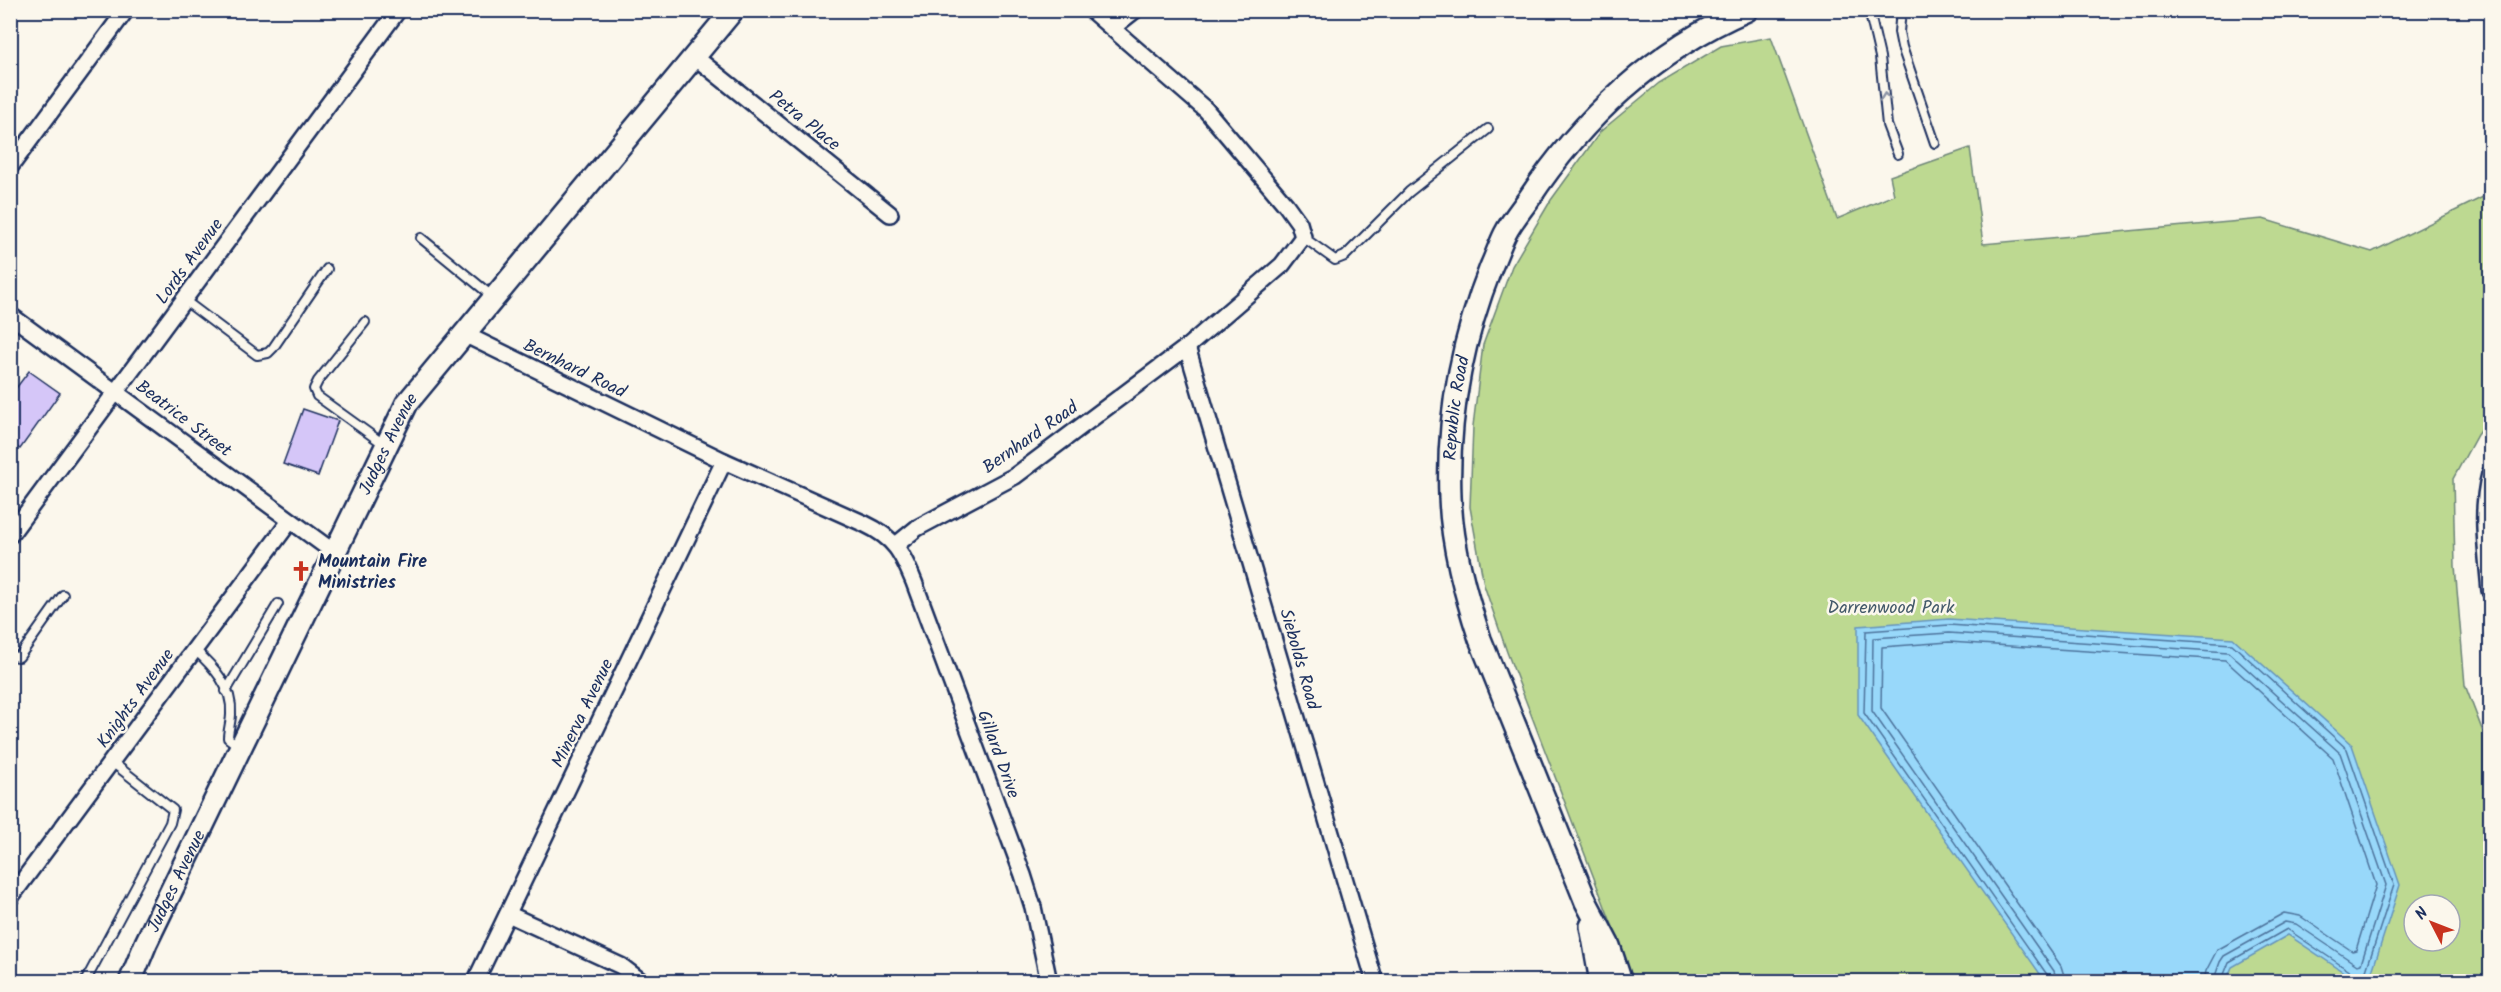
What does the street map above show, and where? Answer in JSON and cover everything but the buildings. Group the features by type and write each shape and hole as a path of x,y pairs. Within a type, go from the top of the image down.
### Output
{"street":[{"path":"10,167 126,10"},
{"name":"Lords Avenue","path":"10,535 398,10"},
{"name":"Judges Avenue","path":"130,981 146,943 334,553 414,394 734,10"},
{"path":"1091,10 1192,97 1229,134 1299,223 1303,237"},
{"path":"1112,28 1135,10"},
{"name":"Republic Road","path":"1620,981 1609,946 1586,902 1480,639 1466,597 1457,556 1450,498 1450,442 1456,396 1463,353 1483,288 1505,234 1545,173 1592,117 1643,72 1721,15 1748,10"},
{"name":"Petra Place","path":"695,57 890,214"},
{"name":"Bernhard Road","path":"464,334 724,461 883,533 896,545 917,528 1015,476 1187,347 1281,265 1303,237"},
{"name":"Beatrice Street","path":"10,315 334,553"},
{"name":"Siebolds Road","path":"1187,347 1375,981"},
{"name":"Minerva Avenue","path":"475,981 724,461"},
{"path":"2490,474 2486,490 2490,591"},
{"name":"Knights Avenue","path":"10,898 290,521"},
{"name":"Gillard Drive","path":"896,545 914,582 1023,875 1034,907 1049,981"},
{"name":"Republic Road","path":"1586,902 1601,981"},
{"path":"507,914 621,966 642,981"},
{"name":"Judges Avenue","path":"124,981 146,943"}],"lane":[{"path":"1869,10 1880,57 1887,125 1898,154"},
{"path":"1901,10 1899,32 1902,47 1935,143"},
{"path":"1303,237 1335,260 1346,256 1409,192 1488,129"},
{"path":"421,238 494,298"},
{"path":"184,300 257,354 263,355 273,348 327,269"},
{"path":"365,322 314,389 317,396 386,446"},
{"path":"10,656 19,657 63,595"},
{"path":"226,691 278,604"},
{"path":"195,650 214,667 226,691 232,712 228,738 241,748"},
{"path":"85,981 170,823 173,810 112,762"}],"green space":[{"name":"Darrenwood Park","path":"1771,37 1837,219 1894,195 1890,176 1970,148 1983,244 2263,219 2372,252 2485,196 2490,201 2490,417 2477,435 2453,479 2455,566 2465,685 2483,732 2484,957 2490,960 2490,981 1634,982 1507,652 1484,585 1470,507 1473,426 1483,345 1512,266 1551,200 1601,131 1659,83 1721,46"}],"water":[{"path":"1949,619 2233,638 2352,745 2400,885 2369,981 2357,981 2288,935 2232,967 2226,981 2045,981 1858,715 1858,626"}],"place":[{"name":"Mountain Fire Ministries","path":"301,571"}]}
